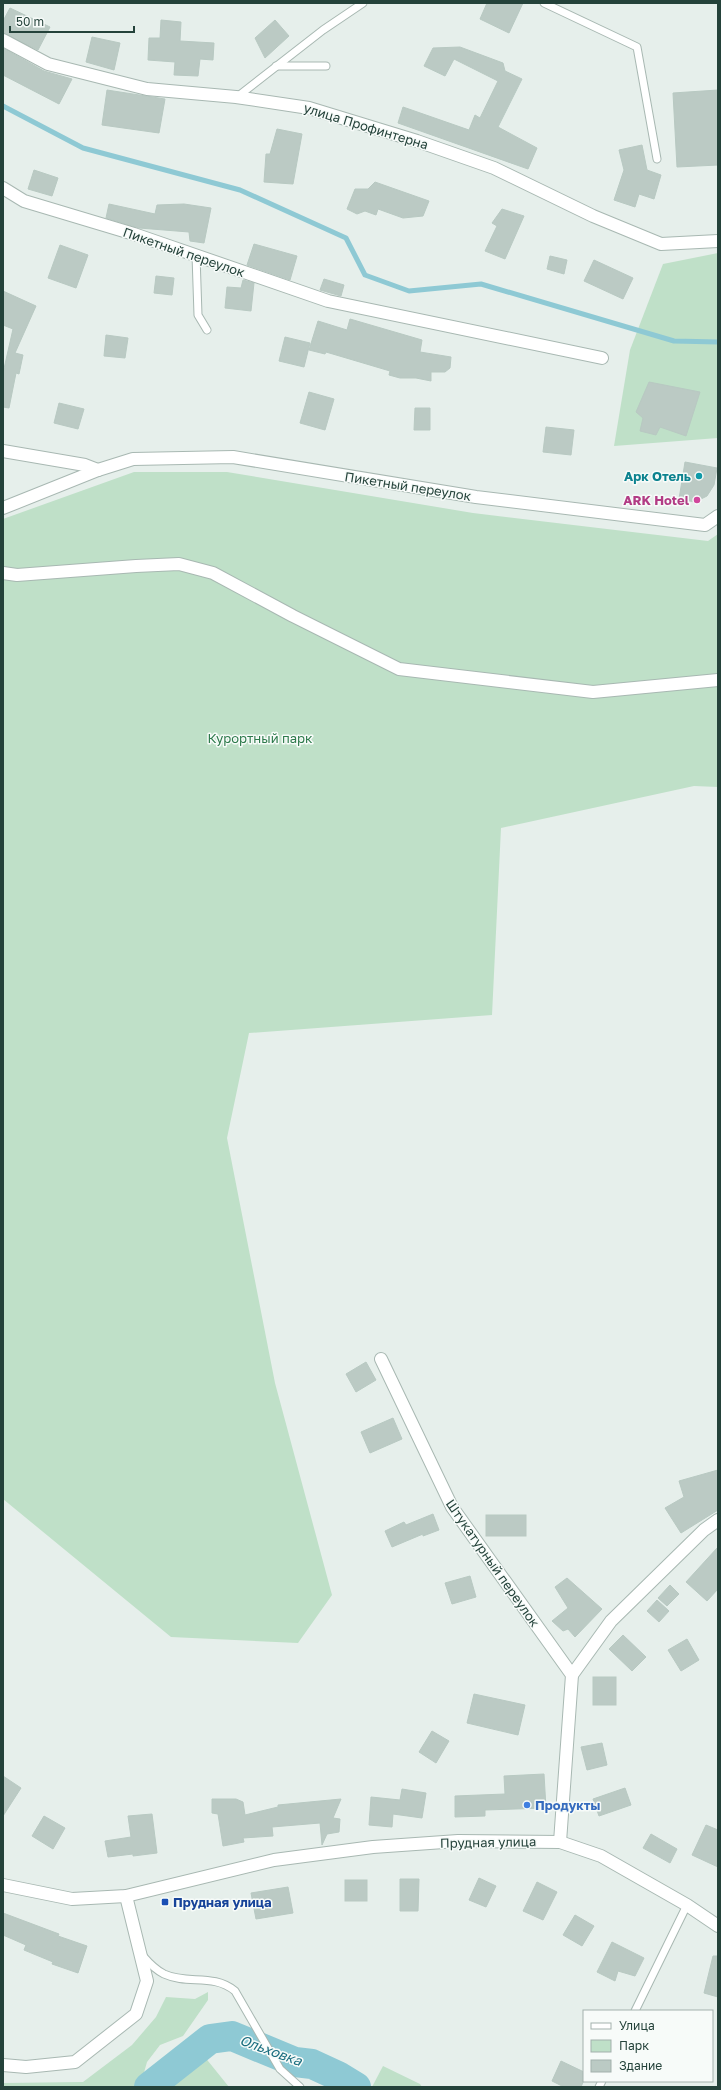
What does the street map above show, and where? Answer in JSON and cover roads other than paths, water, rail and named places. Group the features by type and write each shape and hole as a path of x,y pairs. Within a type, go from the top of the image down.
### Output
{"street":[{"name":"улица Профинтерна","path":"3,40 48,64 148,89 236,97 309,108 417,141 494,168 593,216 661,244 718,241"},
{"name":"Пикетный переулок","path":"3,188 24,201 196,255 328,301 602,358"},
{"path":"3,451 85,465 98,470"},
{"name":"Пикетный переулок","path":"3,508 98,470 133,459 233,457 476,497 705,525 718,516"},
{"path":"3,573 17,576 179,564 213,573 399,669 593,692 718,680"},
{"name":"Штукатурный переулок","path":"381,1359 452,1507 572,1675"},
{"path":"560,1842 572,1675 611,1621 704,1530 718,1520"},
{"name":"Прудная улица","path":"3,1885 72,1898 126,1896 274,1860 372,1847 458,1841 560,1842 601,1856 687,1905 718,1926"},
{"path":"3,2066 26,2067 75,2062 136,2014 147,1981 126,1896"}],"lane":[{"path":"236,97 323,30 363,3"},
{"path":"544,3 637,47 656,159"},
{"path":"276,66 326,66"},
{"path":"196,255 198,315 207,330"},
{"path":"635,2010 687,1905"},
{"path":"140,1953 150,1965 165,1974 193,1979 215,1980 229,1985 236,1990 280,2069 300,2087"}],"waterway":[{"path":"3,106 83,148 240,190 346,238 365,275 409,291 481,284 674,341 718,342"},
{"name":"Ольховка","path":"149,2087 210,2039 232,2036 295,2062 312,2064 338,2076 356,2087"}],"place":[{"name":"Арк Отель","path":"699,476"},
{"name":"ARK Hotel","path":"697,500"},
{"name":"Продукты","path":"527,1805"},
{"name":"Прудная улица","path":"165,1902"}],"park label":[{"name":"Курортный парк","path":"260,738"}]}
